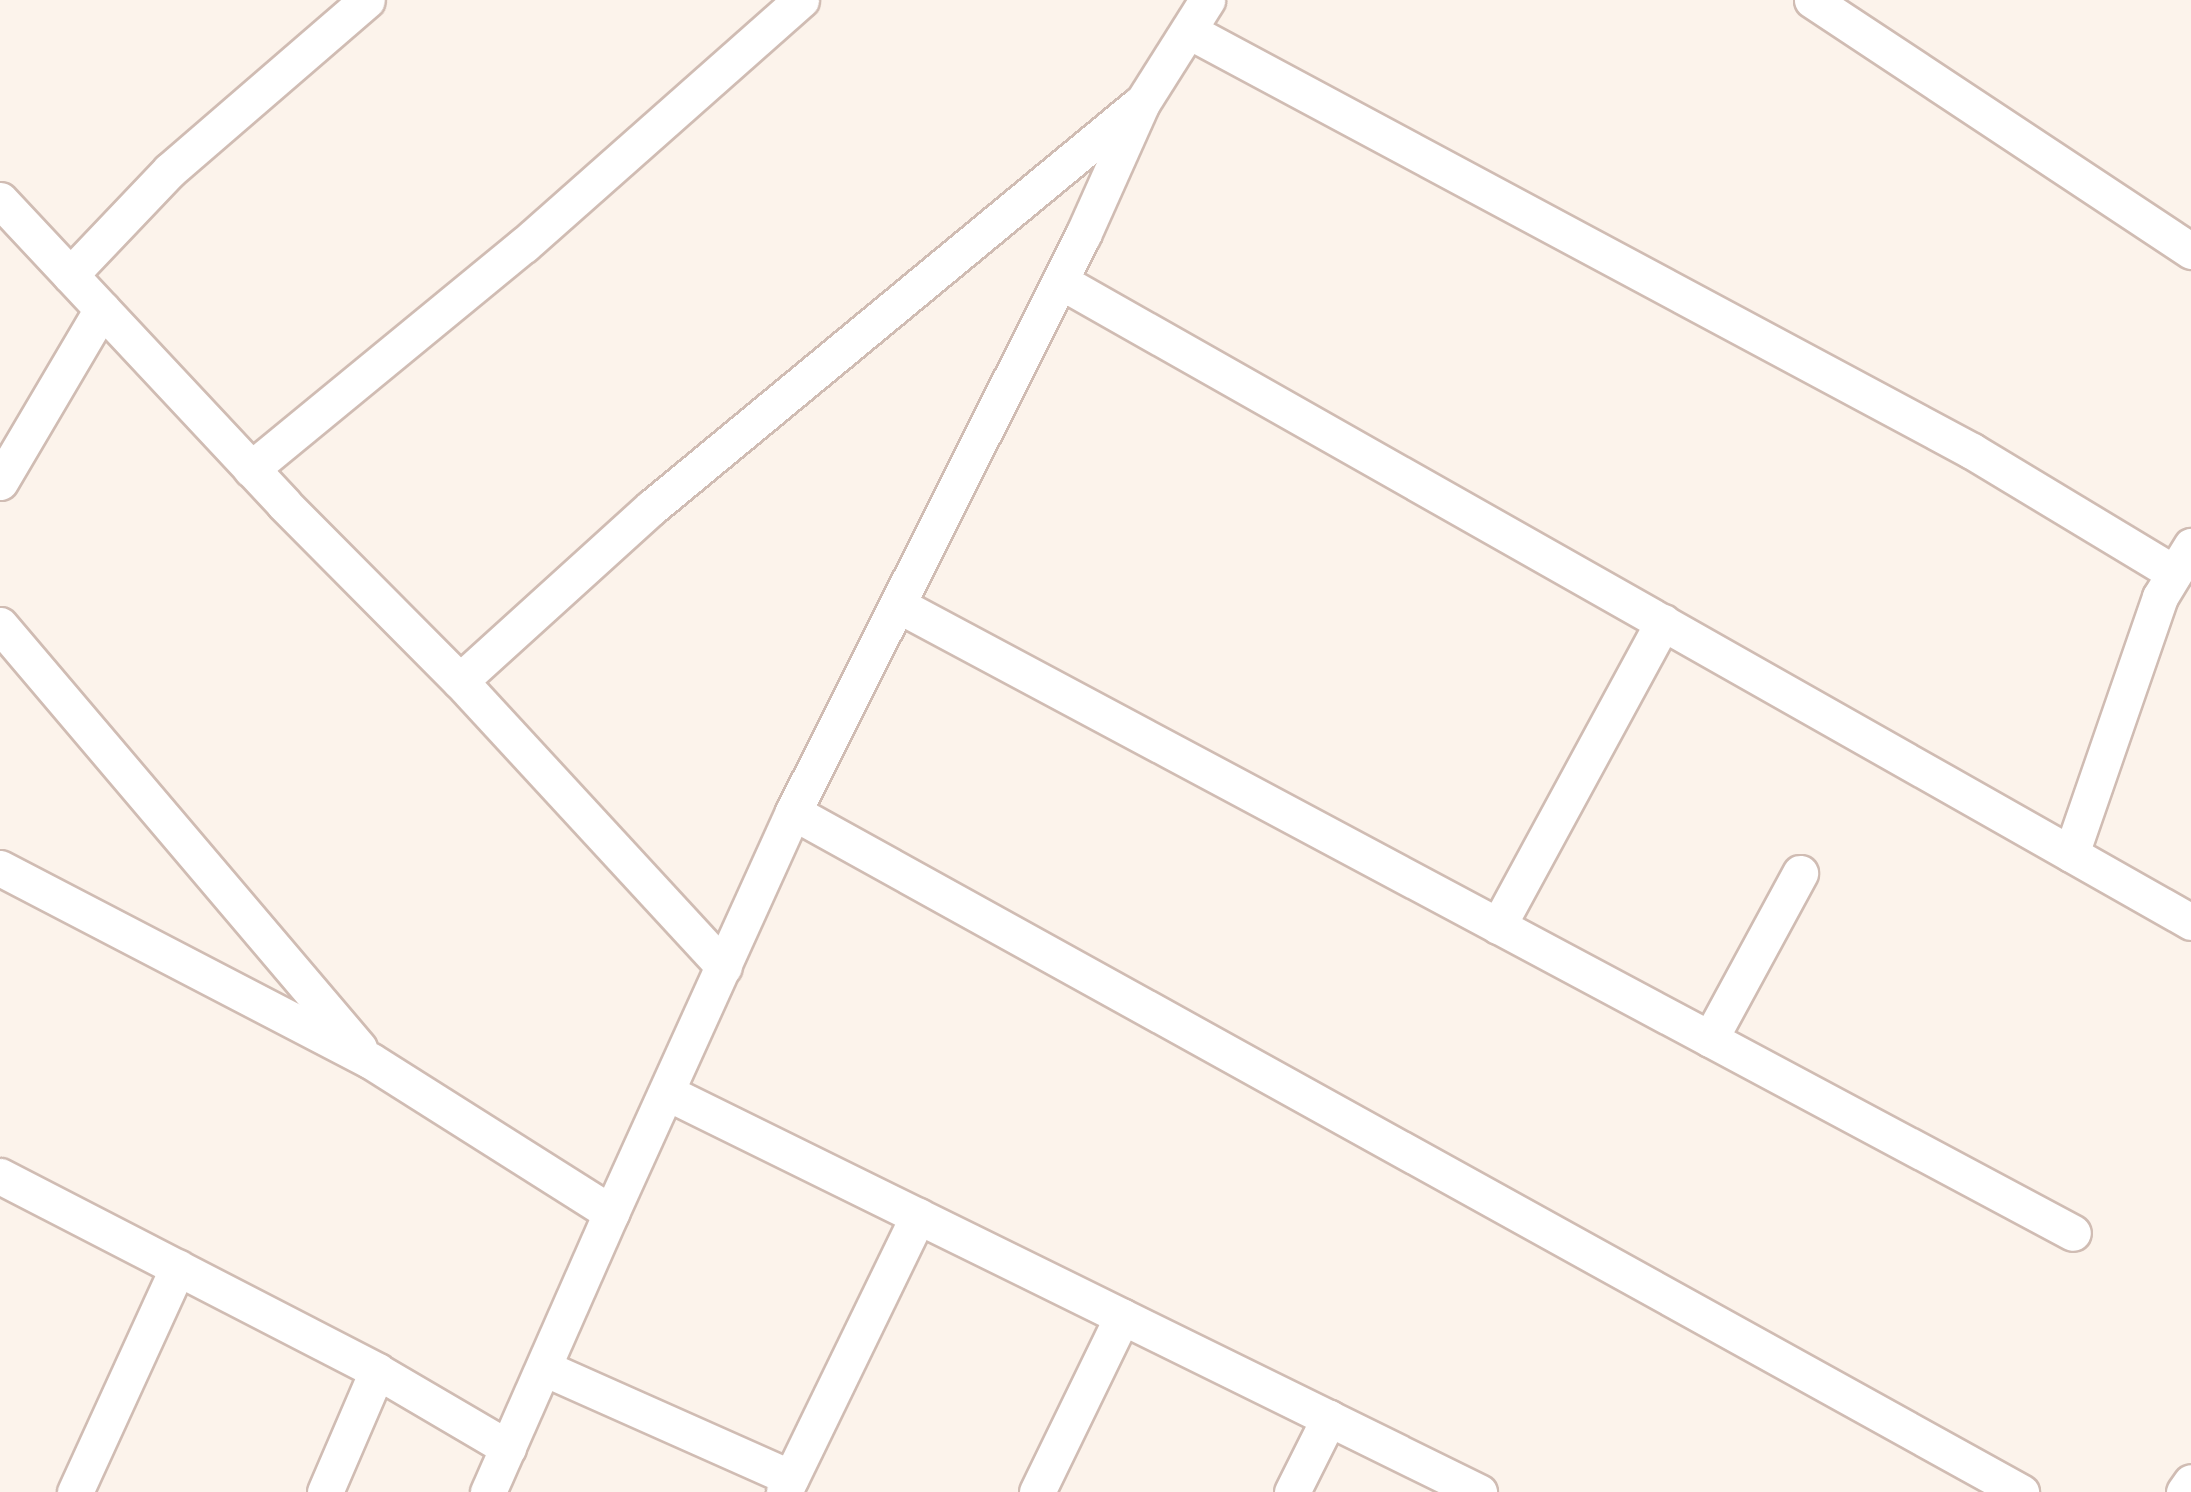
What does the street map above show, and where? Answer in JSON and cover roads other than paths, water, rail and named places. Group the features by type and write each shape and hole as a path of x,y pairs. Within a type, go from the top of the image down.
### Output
{"street":[{"path":"71,275 170,170 367,0"},
{"path":"251,469 524,245 801,0"},
{"path":"488,1492 793,812 1060,281 1142,103 1207,0"},
{"path":"1812,0 2191,251"},
{"path":"1189,31 1972,451 2183,559 2160,597 2071,854"},
{"path":"460,681 652,507 1142,103"},
{"path":"0,200 251,469 460,681 724,967"},
{"path":"1060,281 2191,922"},
{"path":"0,482 102,309"},
{"path":"898,605 2073,1234"},
{"path":"1498,926 1663,622"},
{"path":"0,625 371,1061"},
{"path":"793,812 2021,1492"},
{"path":"0,868 371,1061 611,1213"},
{"path":"1710,1040 1800,873"},
{"path":"668,1093 1479,1492"},
{"path":"0,1176 377,1371 508,1448"},
{"path":"544,1368 787,1485 918,1216"},
{"path":"75,1492 178,1268"},
{"path":"1037,1492 1122,1317"},
{"path":"325,1492 377,1371"},
{"path":"1292,1492 1329,1418"},
{"path":"2184,1492 2191,1482"}]}
